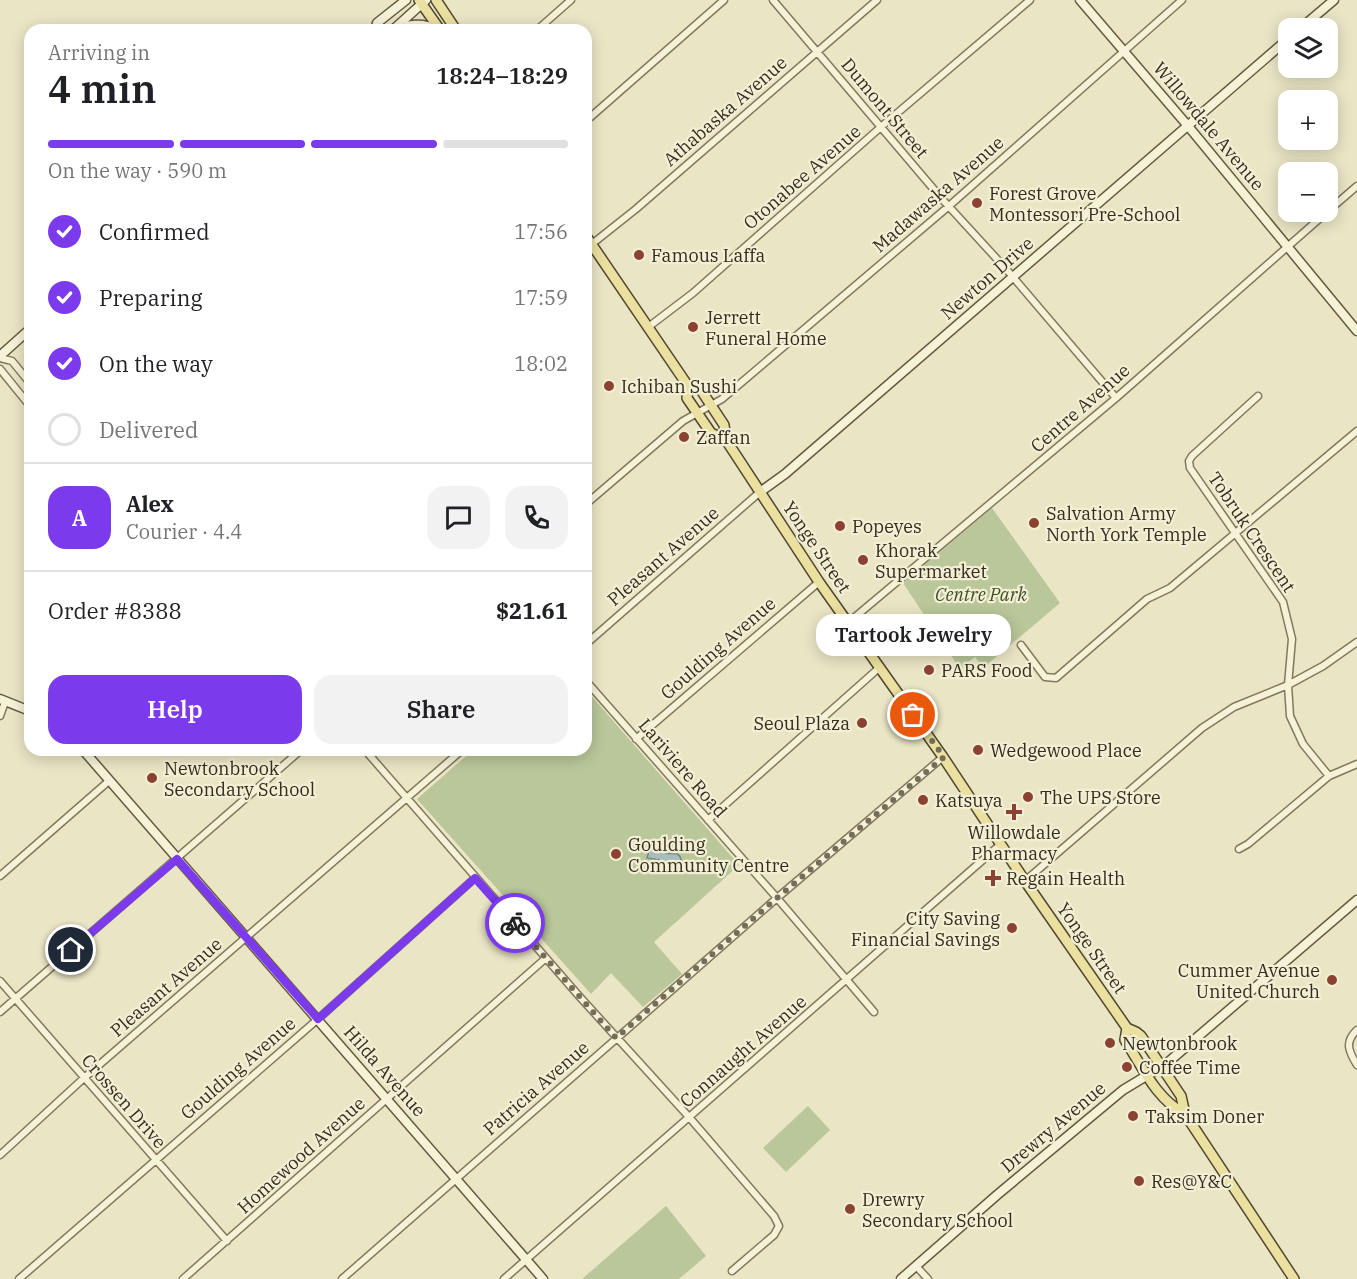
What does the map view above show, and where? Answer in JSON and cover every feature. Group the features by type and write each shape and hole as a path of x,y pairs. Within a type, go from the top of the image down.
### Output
{"main road":[{"path":"436,0 452,24"},
{"path":"422,1 436,24"},
{"name":"Yonge Street","path":"592,244 688,386 687,398 711,433 726,440"},
{"name":"Yonge Street","path":"688,386 699,387 724,425 726,440 819,582 944,757 1000,844 1127,1028 1141,1036 1181,1096 1185,1114 1294,1279"},
{"name":"Yonge Street","path":"1127,1028 1125,1040 1147,1075 1170,1106 1185,1114"}],"street":[{"path":"377,24 406,0"},
{"path":"544,24 571,0"},
{"path":"592,116 724,0"},
{"name":"Dumont Street","path":"773,0 949,207 1116,398"},
{"name":"Athabaska Avenue","path":"592,238 636,209 877,0"},
{"name":"Otonabee Avenue","path":"648,328 693,293 882,126 1030,0"},
{"name":"Willowdale Avenue","path":"1080,0 1188,126 1357,331"},
{"name":"Madawaska Avenue","path":"592,499 683,421 722,399 949,207 1182,0"},
{"path":"1313,18 1334,0"},
{"path":"398,24 422,1"},
{"name":"Newton Drive","path":"760,492 775,483 1278,48"},
{"name":"Centre Avenue","path":"1338,202 1357,186"},
{"name":"Centre Avenue","path":"849,622 1116,398 1314,222"},
{"path":"24,335 0,357 12,361 24,376"},
{"path":"0,369 24,399"},
{"name":"Tobruk Crescent","path":"1258,396 1192,456 1189,461 1190,468 1237,532 1283,602 1292,639 1288,685 1290,716 1303,744 1329,777"},
{"path":"1021,645 1045,677 1056,678 1147,599 1170,588 1357,431"},
{"name":"Pleasant Avenue","path":"592,639 760,492"},
{"name":"Goulding Avenue","path":"636,739 819,582"},
{"path":"1025,881 1202,728 1234,707 1288,685 1323,666 1357,642"},
{"path":"708,820 880,668"},
{"name":"Lariviere Road","path":"592,688 874,1012"},
{"path":"0,716 3,700 24,709"},
{"name":"Hilda Avenue","path":"88,756 543,1279"},
{"path":"0,1012 294,756"},
{"path":"370,756 774,1216 779,1226 774,1235 732,1271"},
{"name":"Pleasant Avenue","path":"0,1155 84,1078 455,756"},
{"name":"Patricia Avenue","path":"342,1279 777,898 944,757"},
{"path":"1239,849 1329,777 1357,764"},
{"path":"0,876 110,780"},
{"name":"Connaught Avenue","path":"504,1279 1000,844"},
{"name":"Goulding Avenue","path":"19,1279 318,1019 475,878"},
{"name":"Drewry Avenue","path":"901,1279 1123,1090 1160,1067 1357,900"},
{"name":"Homewood Avenue","path":"183,1279 546,958"},
{"name":"Crossen Drive","path":"0,981 227,1241"},
{"path":"1357,1030 1347,1045 1357,1065"},
{"path":"916,1266 928,1279"}],"green space":[{"name":"Centre Park","path":"992,508 1060,603 983,668 975,657 960,669 903,583"},
{"path":"592,697 739,865 654,942 682,974 643,1007 611,973 591,994 417,799 466,756 592,756"},
{"path":"808,1106 830,1130 786,1172 763,1148"},
{"path":"666,1206 706,1256 679,1279 582,1279"}],"water":[{"path":"660,844 665,853 678,855 681,859 677,865 666,869 659,860 647,858 650,847"}],"way so far":[{"path":"515,923 616,1038 944,757 913,715"}],"place":[{"name":"Forest Grove Montessori Pre-School","path":"977,203"},
{"name":"Famous Laffa","path":"639,255"},
{"name":"Jerrett Funeral Home","path":"693,327"},
{"name":"Ichiban Sushi","path":"609,386"},
{"name":"Zaffan","path":"684,437"},
{"name":"Salvation Army North York Temple","path":"1034,523"},
{"name":"Popeyes","path":"840,526"},
{"name":"Khorak Supermarket","path":"863,560"},
{"name":"PARS Food","path":"929,670"},
{"name":"Tartook Jewelry","path":"913,715"},
{"name":"Seoul Plaza","path":"862,723"},
{"name":"Wedgewood Place","path":"978,750"},
{"name":"Newtonbrook Secondary School","path":"152,778"},
{"name":"The UPS Store","path":"1028,797"},
{"name":"Katsuya","path":"923,800"},
{"name":"Willowdale Pharmacy","path":"1014,812"},
{"name":"Goulding Community Centre","path":"616,854"},
{"name":"Regain Health","path":"993,878"},
{"name":"City Saving Financial Savings","path":"1012,928"},
{"name":"Cummer Avenue United Church","path":"1332,980"},
{"name":"Newtonbrook","path":"1110,1043"},
{"name":"Coffee Time","path":"1127,1067"},
{"name":"Taksim Doner","path":"1133,1116"},
{"name":"Res@Y&C","path":"1139,1181"},
{"name":"Drewry Secondary School","path":"850,1209"}],"route":[{"path":"71,950 177,859 318,1019 475,878 515,923"}]}
